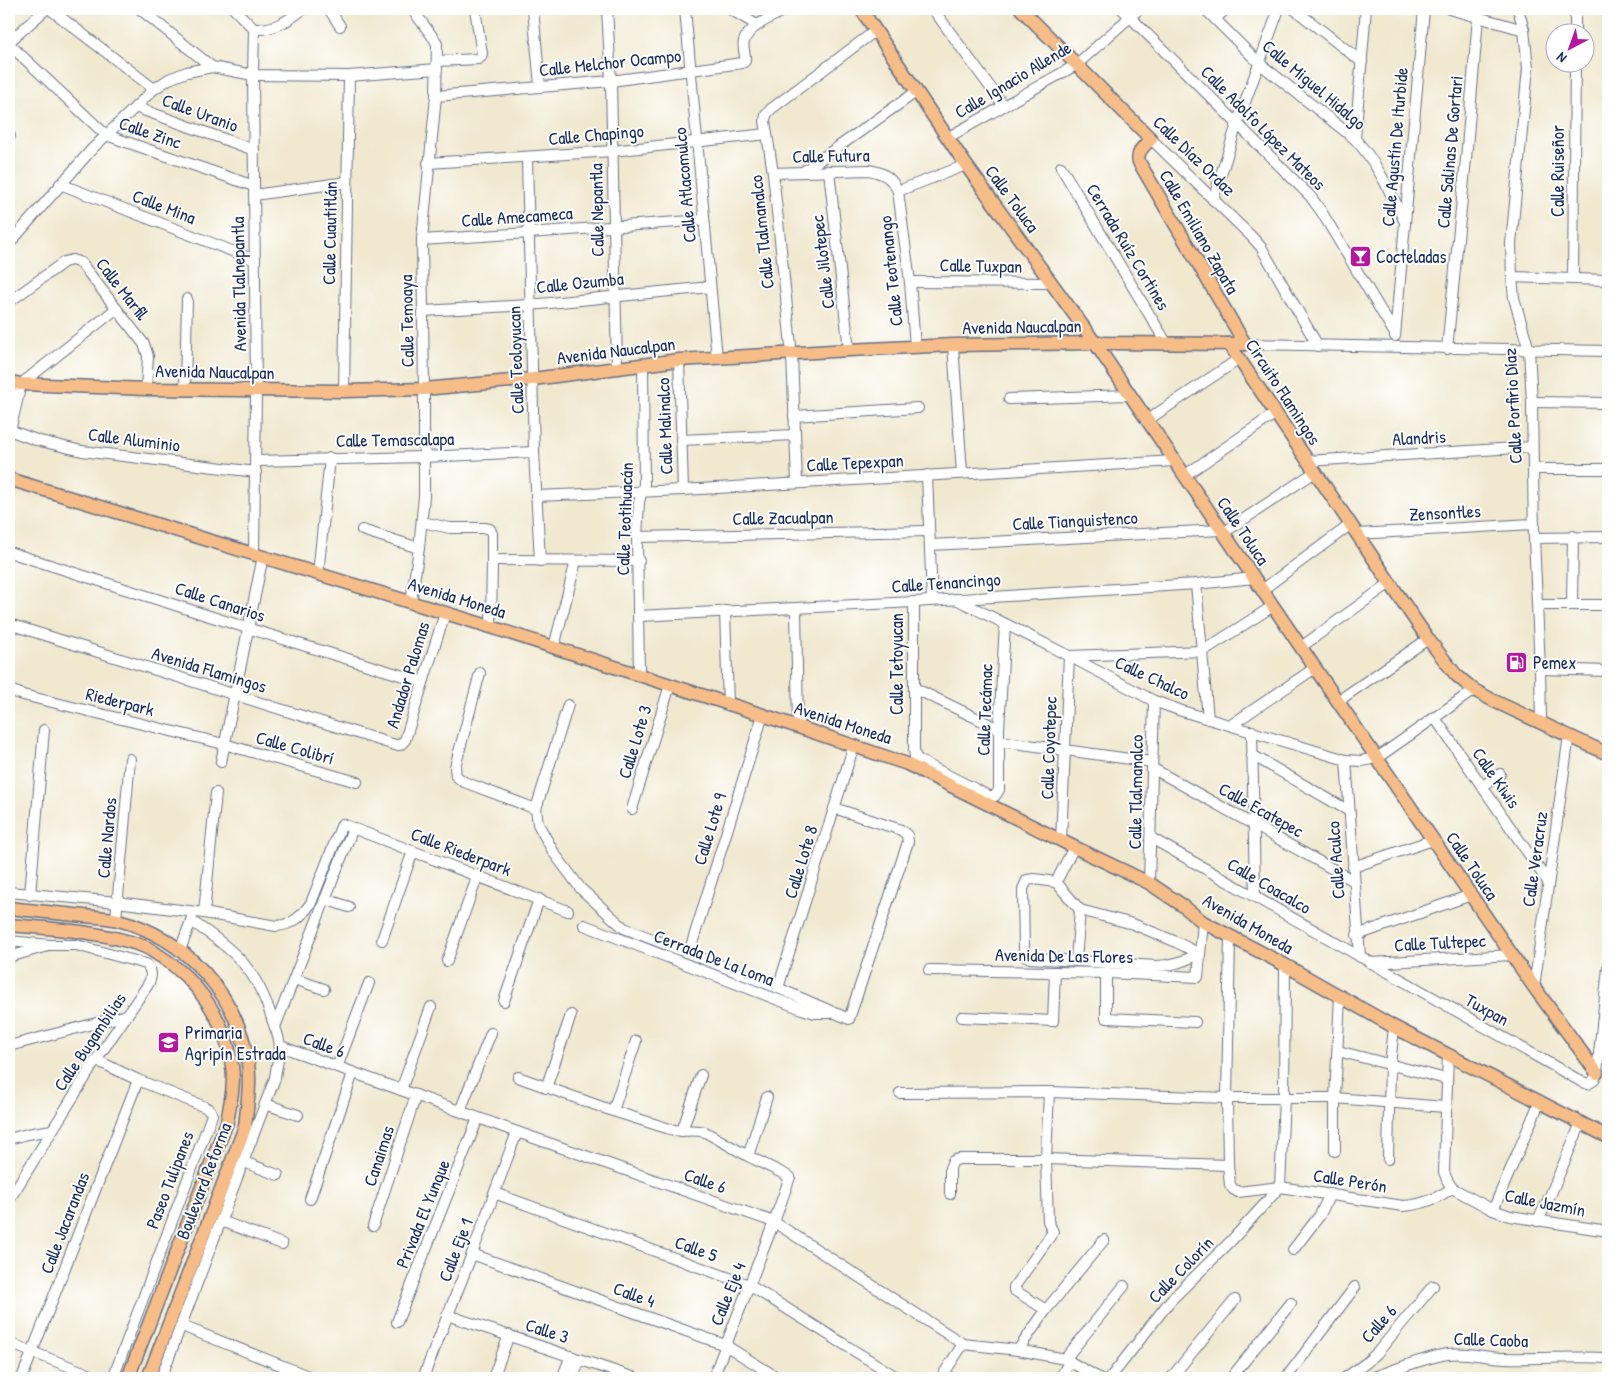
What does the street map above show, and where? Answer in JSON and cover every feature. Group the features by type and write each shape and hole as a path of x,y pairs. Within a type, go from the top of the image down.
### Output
{"main road":[{"name":"Calle Díaz Ordaz","path":"1021,9 1151,139"},
{"name":"Calle Toluca","path":"865,10 875,31 947,138 1094,343 1534,988 1597,1073"},
{"name":"Calle Emiliano Zapata","path":"1151,139 1140,150 1137,157 1139,162 1244,344"},
{"name":"Circuito Flamingos","path":"1229,344 1244,344"},
{"name":"Circuito Flamingos","path":"1229,344 1428,639 1456,675 1474,690 1494,702 1608,754"},
{"name":"Avenida Naucalpan","path":"15,383 146,389 344,391 424,389 533,379 679,360 792,355 849,350 953,345 1229,344"},
{"name":"Avenida Moneda","path":"9,479 491,627 907,764 1149,883 1203,922 1394,1026 1608,1137"},
{"name":"Boulevard Reforma","path":"9,908 116,919 135,925 163,938 203,969 223,995 242,1040 248,1064 249,1094 244,1127 148,1378"},
{"name":"Boulevard Reforma","path":"9,925 116,938 146,947 170,962 195,984 213,1010 226,1037 233,1067 232,1094 227,1122 128,1378"}],"street":[{"path":"9,43 46,9"},
{"path":"50,9 154,89"},
{"path":"140,9 212,66 253,74 349,76 478,59 482,54 475,9"},
{"path":"234,9 254,29 264,30 290,19 303,9"},
{"path":"329,9 340,26"},
{"name":"Calle Temoaya","path":"411,602 424,496 422,240 436,96 437,65 437,44 412,9"},
{"path":"533,9 540,86"},
{"name":"Calle Nepantla","path":"606,9 612,81 617,368"},
{"name":"Calle Atlacomulco","path":"685,9 717,358"},
{"path":"730,9 757,25 786,9"},
{"path":"933,9 1004,106"},
{"name":"Calle Adolfo López Mateos","path":"1122,9 1310,196 1395,334"},
{"name":"Calle Ignacio Allende","path":"947,138 1076,65 1139,9"},
{"name":"Calle Miguel Hidalgo","path":"1205,9 1259,63 1355,140 1368,153 1377,166 1405,222"},
{"path":"1215,19 1226,9"},
{"path":"1213,200 1279,9"},
{"path":"1294,9 1362,62"},
{"path":"1355,140 1366,9"},
{"name":"Calle Agustín De Iturbide","path":"1394,347 1424,9"},
{"path":"1449,9 1524,30"},
{"name":"Calle Porfirio Díaz","path":"1518,9 1524,30 1528,68 1511,244 1512,277 1514,298 1529,350 1540,669 1540,723"},
{"path":"1575,9 1575,22"},
{"name":"Calle Salinas De Gortari","path":"1447,349 1478,18"},
{"name":"Calle Melchor Ocampo","path":"436,96 612,81 742,63 745,62 744,40 757,25"},
{"path":"253,74 254,29"},
{"name":"Calle Tlalmanalco","path":"797,482 792,355 766,115 771,109 875,31"},
{"name":"Calle Zinc","path":"9,43 106,135 254,191"},
{"name":"Calle Uranio","path":"10,238 106,135 154,89 169,78 212,66"},
{"name":"Calle Ruiseñor","path":"1573,279 1575,72"},
{"name":"Avenida Tlalnepantla","path":"221,762 247,628 258,555 253,74"},
{"name":"Calle Cuautitlán","path":"344,391 349,76"},
{"path":"804,172 916,92"},
{"name":"Calle Uranio","path":"135,107 254,150"},
{"name":"Calle Chapingo","path":"428,163 612,151 767,134"},
{"name":"Calle Díaz Ordaz","path":"1151,139 1252,236 1261,247 1318,346"},
{"name":"Calle Teoloyucan","path":"527,158 534,452 540,560"},
{"path":"898,191 966,165"},
{"name":"Cerrada Ruíz Cortines","path":"1061,167 1167,344"},
{"name":"Calle Futura","path":"773,173 869,170 888,176 894,182 898,191"},
{"name":"Calle Jilotepec","path":"829,171 849,350"},
{"path":"254,191 347,182"},
{"name":"Calle Mina","path":"60,184 255,260"},
{"name":"Calle Teotenango","path":"898,191 910,282 915,347"},
{"name":"Calle Amecameca","path":"422,240 704,220"},
{"name":"Calle Marfil","path":"9,302 64,262 72,260 81,263 144,344 148,356 146,389"},
{"path":"1512,277 1608,280"},
{"name":"Calle Tuxpan","path":"910,282 1052,283"},
{"name":"Calle Ozumba","path":"423,311 530,305 710,287"},
{"path":"185,389 187,299"},
{"path":"15,383 116,309"},
{"name":"Circuito Flamingos","path":"1244,344 1608,351"},
{"path":"953,345 962,473"},
{"path":"1146,421 1239,359"},
{"name":"Calle Malinalco","path":"679,360 683,490"},
{"name":"Calle Teotihuacán","path":"639,675 639,562 637,537 639,502 644,484 642,365"},
{"name":"Calle Aluminio","path":"15,383 10,431 36,440 82,451 256,472"},
{"path":"1009,399 1129,395"},
{"path":"1532,402 1608,403"},
{"path":"794,416 918,408"},
{"path":"1184,476 1276,413"},
{"path":"681,440 795,435"},
{"name":"Alandris","path":"1307,461 1532,447"},
{"name":"Calle Temascalapa","path":"256,461 534,452"},
{"path":"318,574 330,458"},
{"name":"Calle Tepexpan","path":"536,496 683,490 1175,461"},
{"path":"1533,468 1608,469"},
{"path":"1222,532 1315,472"},
{"path":"927,475 932,600"},
{"path":"422,522 450,528 490,529 492,534 491,627"},
{"name":"Zensontles","path":"1354,530 1534,524"},
{"path":"362,530 419,548"},
{"path":"1262,590 1354,530"},
{"name":"Calle Zacualpan","path":"637,537 929,531"},
{"name":"Calle Tianguistenco","path":"930,545 1222,532"},
{"path":"1572,604 1573,536"},
{"path":"1534,538 1608,537"},
{"name":"Calle Canarios","path":"9,552 423,682"},
{"path":"492,560 639,562"},
{"path":"554,647 576,561"},
{"name":"Calle Tenancingo","path":"639,616 914,602 1196,584 1254,578"},
{"path":"1301,647 1390,583"},
{"path":"1196,584 1208,719"},
{"name":"Calle Chalco","path":"954,598 1154,701 1346,760 1361,761 1377,758"},
{"name":"Calle Tetoyucan","path":"914,602 915,757 989,796 995,796"},
{"path":"1538,605 1608,605"},
{"path":"1069,656 1203,651 1273,606"},
{"path":"796,608 798,727"},
{"path":"725,611 728,705"},
{"name":"Andador Palomas","path":"400,745 405,740 445,613"},
{"name":"Avenida Flamingos","path":"9,624 400,745"},
{"name":"Calle Tecámac","path":"995,796 999,790 999,729 1005,624"},
{"path":"1338,702 1428,639"},
{"name":"Calle Coyotepec","path":"1061,841 1069,656"},
{"path":"1231,725 1315,668"},
{"path":"1540,669 1608,672"},
{"path":"480,673 455,767 456,776 464,782 536,809"},
{"name":"Calle Lote 3","path":"632,810 670,685"},
{"path":"914,688 999,729"},
{"name":"Riederpark","path":"9,690 32,698 224,744"},
{"path":"1377,758 1474,690"},
{"name":"Calle Tlalmanalco","path":"1149,883 1154,701"},
{"path":"568,704 536,809 538,824 554,853 581,889 624,928 624,940"},
{"name":"Calle Lote 9","path":"689,953 763,715"},
{"name":"Calle Kiwis","path":"1435,718 1548,882"},
{"path":"30,894 44,730"},
{"path":"1252,732 1255,896"},
{"name":"Calle Veracruz","path":"1534,988 1569,735"},
{"name":"Calle Ecatepec","path":"999,741 1065,749 1152,765 1354,881"},
{"name":"Calle Colibrí","path":"224,744 358,782"},
{"name":"Calle Lote 8","path":"778,988 854,745"},
{"path":"1252,755 1350,811"},
{"name":"Calle Nardos","path":"116,919 130,759"},
{"name":"Calle Aculco","path":"1346,760 1360,957"},
{"path":"1483,786 1500,774"},
{"path":"9,892 117,902 192,916 204,914 216,793"},
{"name":"Cerrada De La Loma","path":"624,928 778,988 849,1019 908,842 907,835 901,830 834,808"},
{"name":"Calle Riederpark","path":"204,914 276,926 293,922 304,914 311,903 342,824 568,911"},
{"path":"275,1027 353,828"},
{"name":"Calle Coacalco","path":"1151,838 1370,963"},
{"path":"1353,867 1433,840"},
{"path":"1056,882 1074,847"},
{"path":"382,940 413,851"},
{"path":"447,962 478,875"},
{"path":"1027,880 1056,882 1080,910 1133,924 1200,954 1180,963 1166,966 1030,958 1024,952 1023,889 1027,880"},
{"path":"1357,935 1470,895"},
{"path":"9,941 50,946 76,945 79,899"},
{"path":"325,899 349,907"},
{"path":"504,1001 539,899"},
{"path":"1080,910 1081,960 1087,973"},
{"path":"180,950 192,916"},
{"path":"162,1378 275,1078 280,1046 267,1000 254,977 238,957 192,916"},
{"path":"1200,954 1203,922"},
{"name":"Cerrada De La Loma","path":"584,925 802,1009 815,1013 834,1012"},
{"path":"950,1194 950,1168 953,1161 959,1159 1046,1159 1228,1165 1227,1098 1230,936"},
{"name":"Calle Bugambilias","path":"9,1200 96,1060 150,981 152,974 146,964 76,945"},
{"path":"9,957 50,946"},
{"name":"Avenida De Las Flores","path":"929,970 1106,973 1198,977 1200,954"},
{"name":"Calle Tultepec","path":"1370,963 1512,955"},
{"name":"Tuxpan","path":"1370,963 1582,1082 1588,1084 1594,1080 1597,1073"},
{"path":"1280,1187 1284,1098 1285,965"},
{"path":"1597,1073 1608,968"},
{"path":"962,1017 1053,1020 1055,972"},
{"path":"1106,973 1106,1018 1196,1022"},
{"path":"294,979 324,989"},
{"path":"337,1067 369,983"},
{"path":"1335,1150 1335,1098 1340,996"},
{"path":"401,1090 431,1006"},
{"path":"9,1046 127,1015"},
{"path":"546,1088 571,1015"},
{"path":"1388,1159 1390,1065 1394,1026"},
{"path":"460,1111 491,1033"},
{"path":"613,1112 636,1041"},
{"name":"Calle 6","path":"280,1046 774,1222 963,1344 1018,1350 1068,1360 1099,1378"},
{"path":"1338,1051 1446,1079"},
{"path":"1448,1054 1444,1172 1452,1188"},
{"name":"Paseo Tulipanes","path":"96,1060 138,1080 205,1107 210,1110 212,1115 113,1378"},
{"path":"310,1199 353,1073"},
{"path":"682,1131 701,1075"},
{"path":"518,1077 613,1112 673,1130 698,1130 706,1132 748,1156 767,1098"},
{"name":"Calle Jacarandas","path":"22,1378 138,1080"},
{"path":"1046,1310 1017,1293 1014,1287 1053,1232 1048,1220 1046,1159 1049,1092"},
{"path":"900,1093 1049,1092 1227,1098 1335,1098 1445,1107"},
{"name":"Canaimas","path":"372,1226 416,1095"},
{"path":"1492,1210 1540,1101"},
{"path":"265,1104 298,1115"},
{"name":"Privada El Yunque","path":"397,1322 478,1118"},
{"path":"1537,1221 1546,1205 1581,1123"},
{"path":"9,1139 52,1130"},
{"name":"Calle Eje 1","path":"423,1378 472,1254 517,1132"},
{"name":"Calle Eje 4","path":"713,1378 790,1177 748,1156"},
{"path":"244,1162 278,1175"},
{"name":"Calle Perón","path":"1228,1165 1230,1185 1238,1192 1280,1187 1403,1206 1415,1205 1442,1196 1452,1188"},
{"name":"Calle Colorín","path":"1110,1378 1170,1301 1231,1242 1280,1187"},
{"name":"Calle Jazmín","path":"1452,1188 1492,1210 1510,1216 1608,1231"},
{"name":"Calle 5","path":"494,1193 749,1285 898,1378"},
{"path":"1294,1250 1320,1215 1330,1194"},
{"path":"221,1222 282,1244"},
{"path":"1018,1350 1046,1310 1104,1240"},
{"name":"Calle 4","path":"472,1254 725,1345 778,1378"},
{"path":"1060,1378 1068,1360 1124,1286"},
{"name":"Calle 6","path":"1344,1378 1377,1353 1432,1286"},
{"path":"1286,1378 1355,1287"},
{"path":"1171,1378 1235,1300"},
{"path":"1231,1378 1291,1303"},
{"name":"Calle 3","path":"447,1315 635,1378"},
{"path":"182,1326 313,1378"},
{"path":"493,1378 509,1335"},
{"path":"9,1343 99,1378"},
{"path":"941,1378 963,1344"},
{"name":"Calle Caoba","path":"1371,1378 1426,1359 1448,1354 1503,1358 1582,1356 1608,1358"},
{"path":"562,1378 575,1357"},
{"path":"573,1378 575,1357"}],"place":[{"name":"Cocteladas","path":"1360,257"},
{"name":"Pemex","path":"1517,663"},
{"name":"Primaria Agripín Estrada","path":"169,1043"}]}
